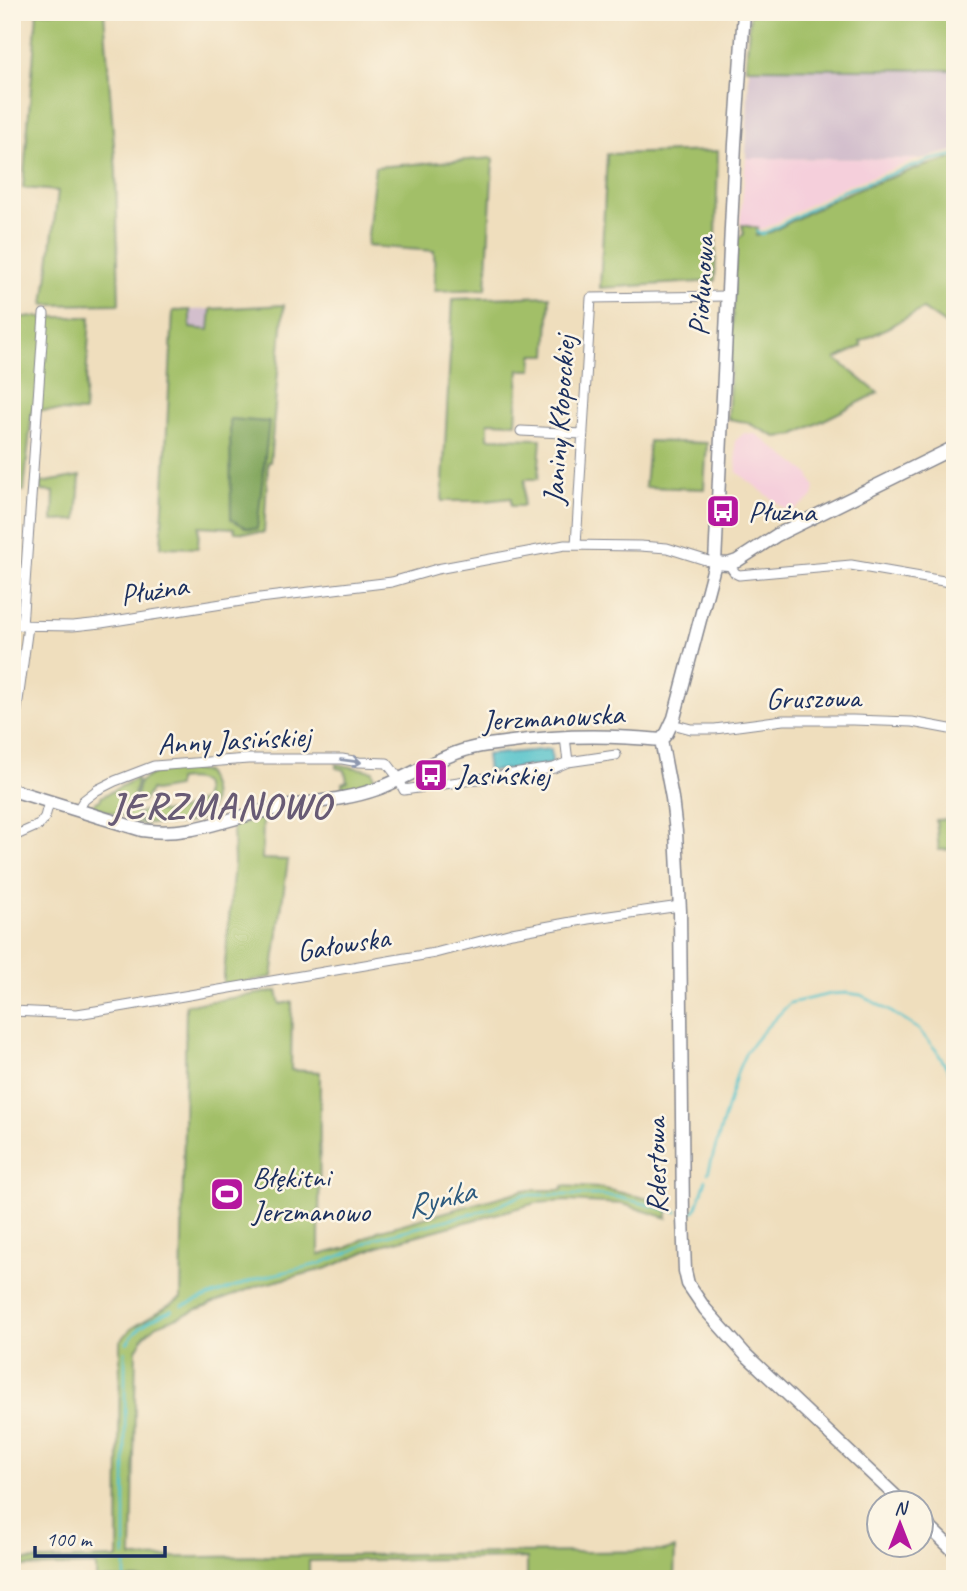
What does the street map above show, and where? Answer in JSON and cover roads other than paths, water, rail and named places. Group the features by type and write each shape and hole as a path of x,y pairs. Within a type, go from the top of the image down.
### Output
{"street":[{"name":"Piołunowa","path":"715,563 734,144 744,12"},
{"name":"Janiny Kłopockiej","path":"576,545 591,298 727,296"},
{"path":"12,746 44,314"},
{"path":"521,431 583,434"},
{"path":"715,563 729,564 737,561 777,535 955,447"},
{"name":"Płużna","path":"21,626 101,624 246,600 393,582 437,569 552,547 576,545 667,548 715,563"},
{"name":"Jerzmanowska","path":"12,790 142,830 184,832 270,810 360,794 399,780 464,750 483,745 565,737 661,740 672,724 715,563"},
{"path":"729,564 739,575 851,565 955,583"},
{"name":"Gruszowa","path":"672,724 703,729 783,720 853,720 912,722 955,730"},
{"path":"565,737 568,762"},
{"name":"Rdestowa","path":"661,740 675,819 680,906 683,1204 685,1271 688,1284 705,1309 745,1354 890,1490"},
{"path":"399,780 404,790 554,768 568,762 616,755"},
{"name":"Anny Jasińskiej","path":"77,811 84,800 115,780 154,766 172,764 248,759 342,759 387,763 399,780"},
{"path":"12,837 39,825 45,817 49,802"},
{"name":"Gałowska","path":"12,1011 77,1014 435,953 512,933 587,919 680,906"},
{"path":"936,1534 955,1552"}],"water":[{"path":"551,749 552,764 488,771 486,755"}],"waterway":[{"path":"757,232 763,234 843,191 931,160 955,155"},
{"name":"Ryńka","path":"708,1173 738,1070 746,1052 790,1003 831,994 861,995 918,1029 936,1050 955,1081"},
{"name":"Ryńka","path":"688,1212 697,1207 706,1180"},
{"name":"Ryńka","path":"182,1306 259,1278 319,1264 376,1238 493,1208 522,1195 617,1197 677,1212"},
{"name":"Ryńka","path":"127,1343 141,1327 172,1310"},
{"name":"Ryńka","path":"125,1352 125,1556"},
{"name":"Ryńka","path":"125,1564 125,1579"}],"place":[{"name":"Płużna","path":"723,511"},
{"name":"Jasińskiej","path":"431,775"},
{"name":"Błękitni Jerzmanowo","path":"227,1194"}],"district":[{"name":"JERZMANOWO","path":"221,805"}]}
